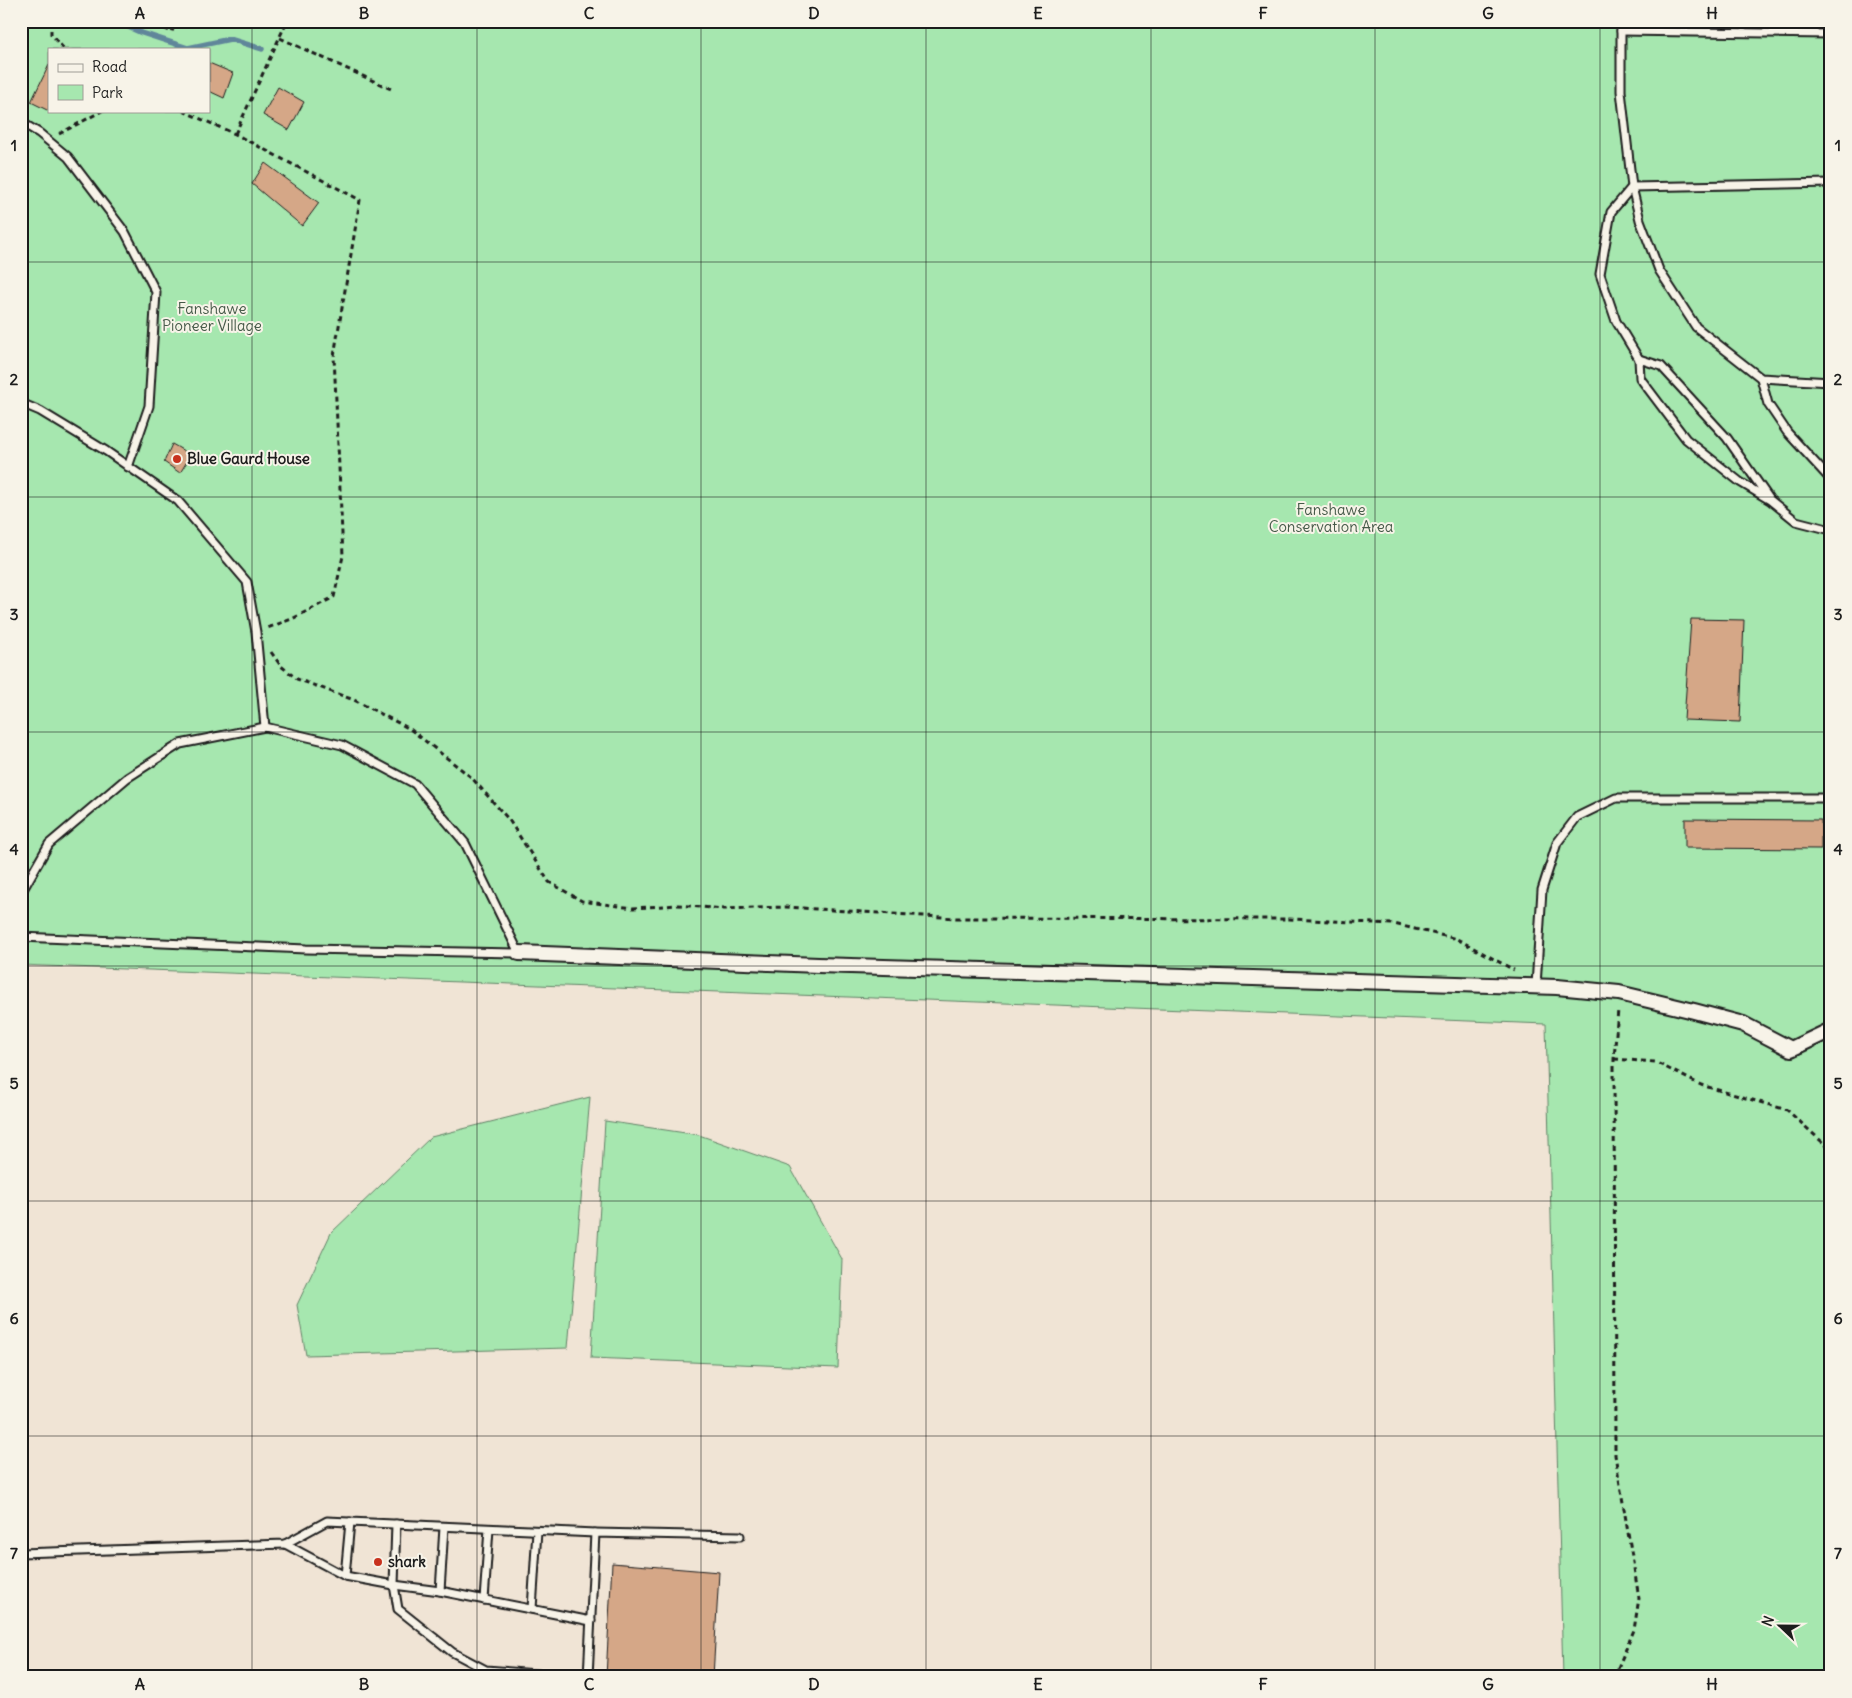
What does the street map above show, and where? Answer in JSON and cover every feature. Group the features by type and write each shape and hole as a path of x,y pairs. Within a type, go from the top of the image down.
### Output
{"street":[{"path":"518,953 828,965 1536,986 1618,993 1743,1024 1791,1049 1831,1030"}],"lane":[{"path":"1620,21 1621,91 1632,187 1640,220 1659,270 1696,327 1761,378 1831,382"},
{"path":"1620,32 1831,34"},
{"path":"21,122 68,157 125,232 156,292 150,406 128,466"},
{"path":"1831,184 1632,187 1611,212 1600,274 1616,321 1639,359 1640,378 1686,439 1740,482 1770,500 1796,521 1831,530"},
{"path":"1639,359 1661,366 1727,438 1770,500"},
{"path":"1761,378 1768,404 1787,432 1831,480"},
{"path":"21,403 40,411 128,466 178,501 247,582 256,632 265,727"},
{"path":"21,893 49,844 127,778 180,744 265,727 342,745 415,784 464,843 518,953 306,949 21,938"},
{"path":"1536,986 1542,890 1557,843 1577,817 1616,798 1831,798"},
{"path":"21,1553 285,1544 327,1521 537,1531 740,1536"},
{"path":"345,1576 350,1522"},
{"path":"396,1524 394,1585 398,1609 452,1652 486,1670 575,1677"},
{"path":"440,1591 444,1526"},
{"path":"484,1600 489,1528"},
{"path":"532,1609 537,1531"},
{"path":"588,1677 595,1533"},
{"path":"285,1544 345,1576 440,1591 591,1621"}],"path":[{"path":"51,21 51,34 63,48"},
{"path":"148,21 172,32 174,25"},
{"path":"235,134 287,21"},
{"path":"280,38 391,89"},
{"path":"47,140 100,112"},
{"path":"185,112 235,134 360,200 334,356 343,556 334,596 292,619 256,632 281,666 297,679 354,700 410,729 471,778 509,820 549,882 582,901 633,908 678,905 724,909 786,907 956,918 1290,919 1394,924 1457,939 1506,964 1536,986"},
{"path":"1616,1677 1616,1670 1634,1630 1639,1598 1615,1455 1614,1059 1618,993"},
{"path":"1614,1059 1655,1062 1701,1086 1787,1110 1831,1150"}],"green space":[{"name":"Fanshawe Conservation Area","path":"21,21 1831,21 1831,1677 1563,1677 1546,1024 21,965"},
{"path":"590,1097 568,1348 306,1355 297,1305 331,1233 431,1137"},
{"path":"605,1121 699,1135 790,1167 842,1259 838,1368 591,1358"}],"building":[{"path":"210,63 233,73 224,98 210,91"},
{"path":"48,67 48,110 31,102"},
{"path":"278,87 304,102 289,130 263,115"},
{"path":"265,163 319,203 302,226 252,184"},
{"name":"Blue Gaurd House","path":"172,444 191,455 180,473 164,462"},
{"path":"1691,619 1744,620 1740,722 1684,720"},
{"path":"1685,819 1821,820 1821,849 1685,848"},
{"path":"612,1563 719,1572 713,1677 606,1677"}],"waterway":[{"path":"115,21 142,33 188,48 230,39 262,49"}],"place":[{"name":"Blue Gaurd House","path":"177,459"},
{"name":"shark","path":"378,1562"}],"park label":[{"name":"Fanshawe Pioneer Village","path":"212,318"}]}
